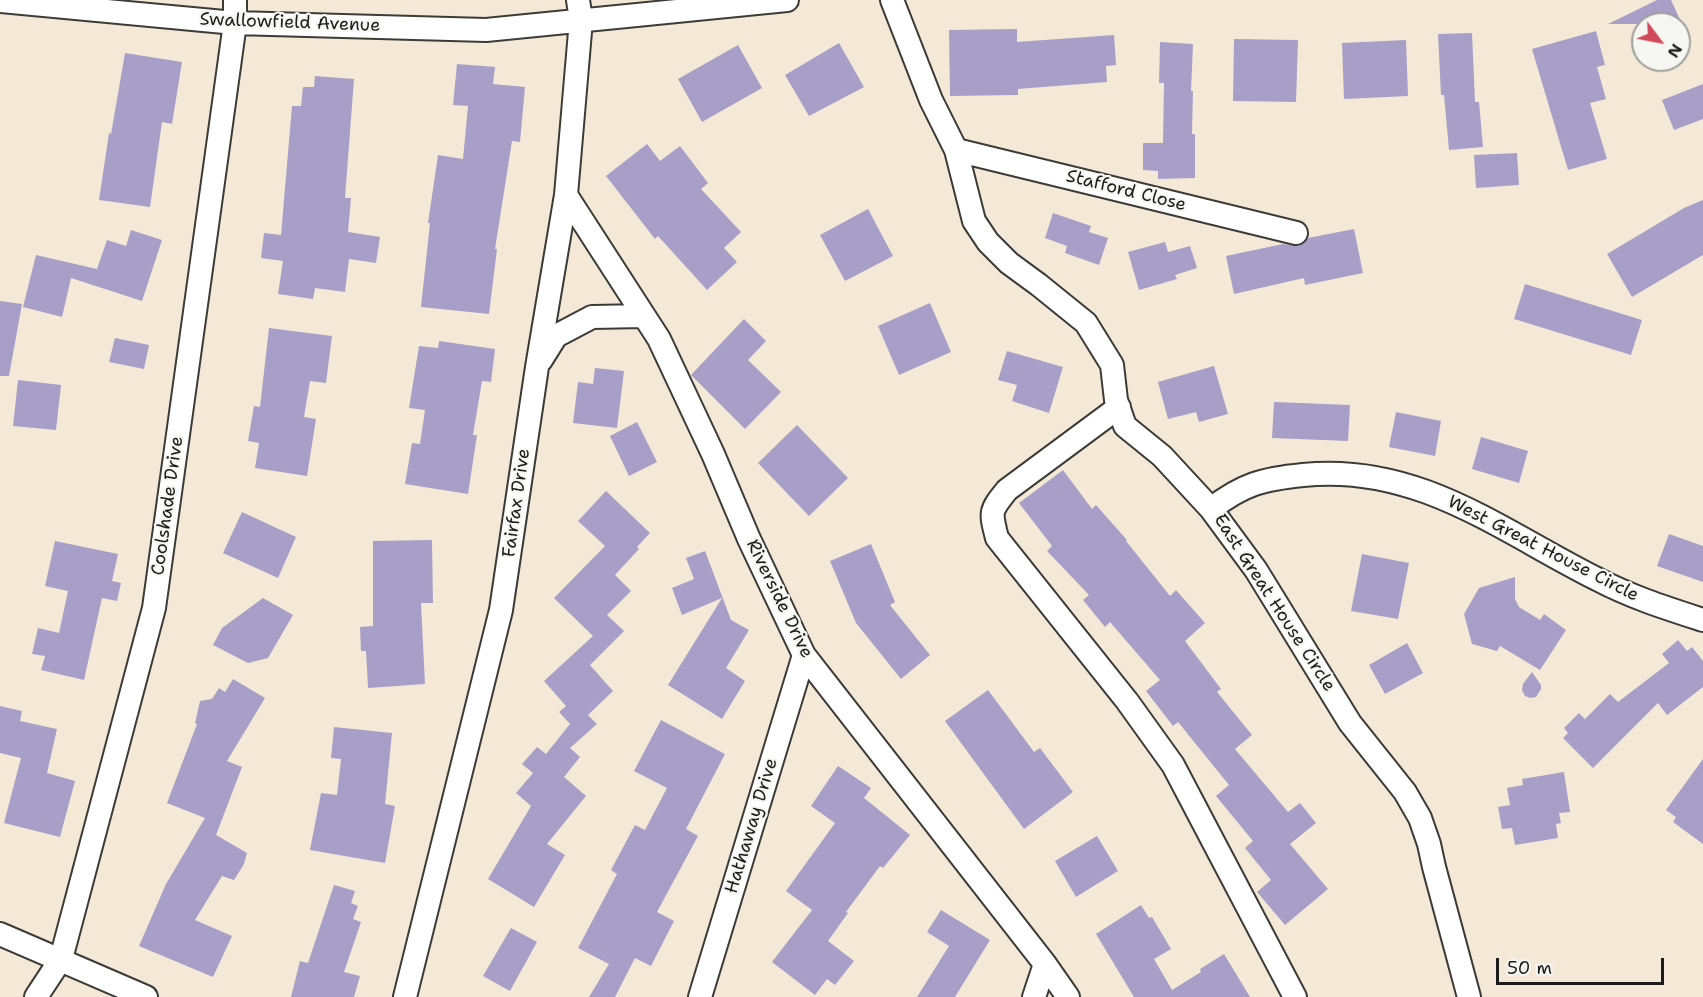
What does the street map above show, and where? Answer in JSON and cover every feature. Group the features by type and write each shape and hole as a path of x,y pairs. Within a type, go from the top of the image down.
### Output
{"street":[{"name":"Coolshade Drive","path":"36,997 60,959 154,608 235,23 235,0"},
{"name":"Swallowfield Avenue","path":"0,1 235,23 486,30 580,10 787,0"},
{"name":"East Great House Circle","path":"892,0 931,100 956,150 974,221 988,242 1009,263 1086,323 1112,365 1119,407 1125,426 1162,456 1211,509 1256,570 1350,723 1405,792 1420,818 1429,844 1469,997"},
{"name":"Fairfax Drive","path":"405,997 501,610 537,367 566,195 580,10"},
{"name":"Stafford Close","path":"956,150 1296,233"},
{"name":"Riverside Drive","path":"566,195 659,339 804,655 1045,964 1068,997"},
{"path":"537,367 556,336 592,317 644,316"},
{"path":"1119,407 1007,490 994,507 992,517 997,538 1127,701 1173,765 1295,997"},
{"name":"West Great House Circle","path":"1211,509 1229,494 1245,486 1283,477 1325,472 1375,477 1437,496 1487,517 1639,600 1703,620"},
{"name":"Hathaway Drive","path":"700,997 804,655"},
{"path":"0,934 146,997"},
{"path":"1034,997 1045,964"}],"building":[{"path":"1657,0 1671,0 1676,12 1632,12"},
{"path":"1631,13 1631,24 1608,24"},
{"path":"1017,29 1017,42 1114,35 1116,65 1106,66 1107,82 1018,89 1018,95 950,96 949,30"},
{"path":"1596,31 1605,65 1597,67 1606,99 1590,103 1607,159 1568,170 1532,49"},
{"path":"1472,33 1475,102 1479,102 1483,147 1449,150 1444,95 1441,95 1438,34"},
{"path":"1234,39 1298,40 1296,102 1233,101"},
{"path":"1406,40 1408,96 1344,99 1342,43"},
{"path":"1160,42 1193,44 1191,91 1193,91 1192,134 1195,134 1195,178 1158,179 1158,171 1143,170 1143,143 1163,143 1164,83 1159,83"},
{"path":"839,43 864,87 809,116 785,75"},
{"path":"738,45 762,88 702,122 678,79"},
{"path":"125,53 182,62 172,124 162,122 150,207 99,200 109,133 111,134"},
{"path":"457,64 495,67 493,84 525,87 520,142 512,141 495,249 497,249 489,314 421,307 430,223 428,223 438,155 463,159 468,106 453,105"},
{"path":"315,76 354,79 345,198 351,198 348,232 380,237 376,263 349,259 345,292 315,288 313,299 278,294 283,261 261,258 264,233 281,235 292,106 301,106 303,87 314,87"},
{"path":"1703,84 1703,119 1674,130 1662,100"},
{"path":"647,144 660,161 680,146 708,183 701,189 741,232 724,248 737,262 707,290 658,236 655,239 606,176"},
{"path":"1517,153 1519,185 1476,188 1474,155"},
{"path":"1703,200 1703,255 1632,297 1607,254 1684,208"},
{"path":"868,209 893,256 845,281 820,235"},
{"path":"1053,213 1091,226 1089,232 1108,238 1099,265 1065,253 1067,246 1045,238"},
{"path":"1354,229 1363,273 1305,285 1304,278 1234,294 1226,256 1283,244 1299,246 1308,238"},
{"path":"131,230 162,240 142,301 71,278 62,317 23,307 36,255 97,269 107,240 126,246"},
{"path":"1165,242 1168,252 1190,246 1197,268 1175,275 1177,279 1139,290 1128,252"},
{"path":"1525,284 1642,320 1631,355 1514,319"},
{"path":"0,301 22,304 9,376 0,376"},
{"path":"930,303 951,352 899,375 878,326"},
{"path":"744,319 766,341 748,360 781,392 745,429 691,375"},
{"path":"269,328 332,336 326,383 310,381 304,417 316,419 307,476 255,468 259,443 248,441 254,406 260,407"},
{"path":"115,338 149,345 144,369 109,362"},
{"path":"439,341 495,349 491,382 482,381 473,435 477,435 468,494 405,484 412,443 420,444 425,410 409,408 419,346 438,348"},
{"path":"1007,351 1063,367 1049,413 1012,401 1017,385 998,380"},
{"path":"1214,366 1228,414 1199,422 1196,412 1168,419 1158,382"},
{"path":"595,368 624,371 617,428 573,423 578,382 593,384"},
{"path":"18,380 61,385 56,430 13,426"},
{"path":"1274,402 1350,405 1348,441 1272,438"},
{"path":"1396,412 1441,421 1435,456 1389,447"},
{"path":"637,422 657,462 629,476 610,436"},
{"path":"797,425 848,478 809,516 758,463"},
{"path":"1481,437 1528,451 1519,483 1472,469"},
{"path":"1063,470 1092,509 1096,505 1127,540 1170,596 1176,590 1205,623 1185,641 1221,689 1217,692 1252,735 1235,749 1288,812 1300,803 1316,823 1290,844 1328,889 1285,925 1257,892 1271,880 1245,848 1253,841 1216,796 1229,785 1178,722 1173,726 1146,691 1160,680 1110,622 1105,627 1083,600 1089,595 1047,551 1052,546 1019,503"},
{"path":"606,491 650,533 615,575 631,591 607,615 624,631 590,665 613,691 588,715 597,724 570,748 580,757 564,777 586,796 547,844 565,855 534,907 488,879 531,806 516,793 533,773 522,764 537,747 546,754 570,724 559,712 566,706 544,681 593,636 554,598 605,546 578,521"},
{"path":"242,512 296,537 278,578 223,553"},
{"path":"1669,534 1703,546 1703,582 1657,566"},
{"path":"432,540 433,603 421,603 425,684 368,688 366,651 361,651 360,627 373,626 373,541"},
{"path":"55,541 118,554 112,581 121,583 117,601 102,598 84,680 41,670 45,656 32,654 38,628 59,633 68,591 45,586"},
{"path":"871,544 895,602 890,605 930,655 901,679 856,623 830,561"},
{"path":"705,551 731,620 749,630 726,668 745,681 722,719 668,685 722,598 682,615 672,588 694,579 686,558"},
{"path":"1362,554 1409,563 1398,619 1351,611"},
{"path":"1515,577 1515,599 1519,607 1540,620 1544,614 1566,630 1540,670 1500,646 1497,651 1472,644 1464,614 1479,588"},
{"path":"263,598 293,615 268,658 248,663 213,645 222,628"},
{"path":"1678,640 1687,651 1692,647 1703,661 1703,687 1667,715 1658,703 1593,768 1563,738 1568,733 1564,728 1579,713 1585,719 1610,694 1618,702 1669,663 1662,654"},
{"path":"1407,643 1423,673 1385,694 1369,665"},
{"path":"1532,672 1541,685 1541,689 1536,697 1530,698 1525,696 1522,690 1523,684"},
{"path":"233,679 265,698 227,761 242,767 216,835 247,853 244,864 234,880 222,876 195,920 232,936 213,977 139,946 166,884 205,818 167,803 197,724 195,723 200,701 212,699 219,688 225,692"},
{"path":"988,690 1034,752 1040,748 1073,792 1024,829 945,721"},
{"path":"0,706 22,711 20,721 57,729 47,773 75,781 60,837 4,823 21,758 0,753"},
{"path":"661,720 725,754 686,829 698,836 657,912 674,921 651,966 635,958 615,997 589,997 609,964 578,948 617,874 611,870 635,825 645,830 667,788 634,771"},
{"path":"334,727 392,733 385,804 395,806 385,863 310,850 321,793 337,795 341,759 331,758"},
{"path":"1703,759 1703,844 1673,822 1676,817 1666,810"},
{"path":"838,766 871,788 864,798 910,835 883,868 880,866 828,941 854,961 835,985 827,979 815,995 772,962 812,910 786,891 835,823 811,806"},
{"path":"1564,772 1570,812 1559,813 1561,823 1556,824 1558,838 1515,845 1512,828 1502,829 1498,807 1510,805 1507,788 1523,785 1522,779"},
{"path":"1097,836 1118,871 1076,897 1055,861"},
{"path":"334,885 355,891 351,903 358,906 353,919 361,922 344,972 360,976 354,997 291,997 300,961 308,963"},
{"path":"1141,905 1149,918 1152,917 1171,949 1154,959 1172,990 1224,954 1250,997 1134,997 1096,934"},
{"path":"941,910 990,940 955,997 917,997 949,946 927,932"},
{"path":"511,928 537,942 510,991 483,976"}]}
